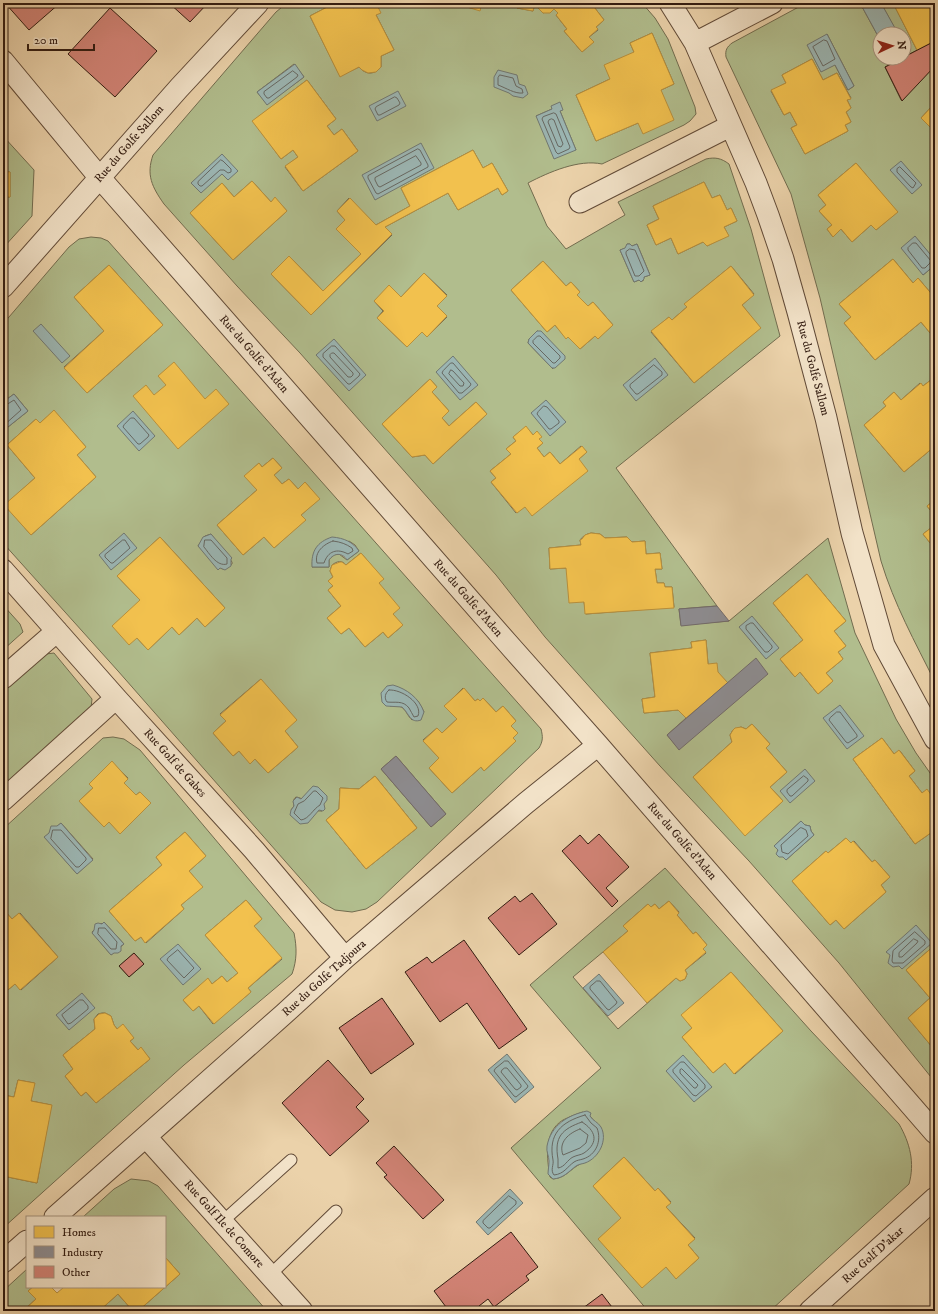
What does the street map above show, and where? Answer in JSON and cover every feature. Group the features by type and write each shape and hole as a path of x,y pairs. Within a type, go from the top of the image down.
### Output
{"street":[{"name":"Rue du Golfe Sallom","path":"3,287 179,88 258,3"},
{"name":"Rue du Golfe Sallom","path":"670,3 695,43 756,183 783,259 826,418 852,533 884,645 935,739"},
{"path":"695,43 772,3"},
{"name":"Rue du Golfe d'Aden","path":"3,61 100,178 505,641 598,745 935,1133"},
{"path":"580,202 730,126"},
{"name":"Rue Golf de Gabes","path":"3,570 116,698 250,845 345,958"},
{"path":"3,678 57,631"},
{"path":"3,800 116,698"},
{"name":"Rue du Golfe Tadjoura","path":"56,1216 345,958 526,803 598,745"},
{"name":"Rue Golf Ile de Comore","path":"146,1137 302,1311"},
{"name":"Rue Golf D'akar","path":"810,1311 935,1198"},
{"path":"3,1262 26,1242"}],"lane":[{"path":"222,1222 291,1160"},
{"path":"270,1275 336,1211"}],"green space":[{"path":"287,3 335,3 310,16 340,76 359,67 367,73 376,72 381,67 381,56 394,50 376,15 376,3 468,3 467,7 480,10 482,3 517,3 517,8 533,11 535,3 538,4 538,8 543,13 554,9 558,13 556,15 567,29 564,31 582,52 593,42 589,37 598,30 596,27 604,20 591,3 642,3 655,18 668,39 695,107 696,114 690,121 602,164 584,163 574,165 555,171 528,183 547,226 566,249 625,215 618,202 706,159 718,158 729,164 751,229 780,336 616,468 717,606 679,609 681,625 729,621 828,538 855,633 896,719 916,753 935,780 935,800 927,790 922,793 909,776 915,771 900,751 894,754 882,738 853,759 915,844 935,830 935,945 906,970 930,998 908,1018 933,1048 935,1047 935,1082 839,963 749,861 660,766 545,637 496,575 300,353 237,286 160,198 153,186 150,175 153,155 276,12","holes":["652,33 674,84 661,90 638,123 596,141 576,95 610,79 634,52 630,43","294,64 304,77 267,104 257,92","307,80 336,119 327,126 334,135 342,129 358,151 303,191 285,167 298,157 293,150 281,159 253,121","552,109 560,111 576,150 536,116","473,150 483,168 492,163 508,191 502,195 498,188 458,210 448,193 385,227 392,235 311,315 271,274 289,256 323,291 361,254 336,229 345,220 337,211 349,198 376,225 410,206 401,188","252,181 271,202 275,198 287,211 233,260 190,213 222,183 234,197","704,182 712,198 720,195 727,210 731,208 737,221 724,227 728,235 707,246 703,242 678,254 671,238 656,245 647,225 659,219 653,206","627,244 632,246 637,244 650,275 644,277 643,281 639,280 634,282 620,250 626,248","543,261 566,286 571,282 580,292 577,295 588,306 593,302 613,325 598,338 595,336 580,349 568,337 566,338 555,325 547,332 511,290","731,266 754,294 742,305 760,328 694,383 651,332 669,317 672,320 687,307 685,304","424,273 447,295 437,306 447,317 427,337 422,332 407,347 377,318 383,311 374,301 401,297","537,331 553,369 528,343 529,339","430,379 437,387 432,392 449,411 442,418 449,426 476,402 487,414 433,464 425,455 412,457 382,424","526,427 533,435 541,437 539,439 543,443 537,448 544,457 550,452 560,464 581,446 587,452 516,513 491,482 496,478 490,471 511,454 506,449 516,441 513,437","591,533 600,534 605,538 627,537 632,542 645,541 646,554 660,553 662,569 655,569 657,583 664,583 665,587 672,587 674,607 586,614 584,602 566,568 550,569 549,548 581,545 580,540 585,535","807,574 846,621 834,631 846,646 838,652 843,659 826,673 833,681 818,694 800,672 795,677 780,659 803,640 773,603","706,640 708,664 728,683 679,749 667,735 686,718 678,710 644,713 642,699 655,697 650,653 692,648 691,642","752,724 770,744 766,748 787,772 770,787 783,801 745,835 693,777 732,742 730,735 733,730 741,727 746,729","801,821 805,825 810,826 814,835 786,860 774,846","846,838 851,843 854,841 872,862 875,860 890,877 881,885 886,892 844,929 836,920 830,925 792,881 826,851 828,853"]},
{"path":"806,3 860,3 873,26 872,66 887,66 885,67 901,100 935,66 935,103 921,118 935,132 935,167 931,170 935,175 935,260 915,237 923,275 935,265 935,298 918,278 913,283 893,259 839,304 851,317 844,323 875,360 921,322 931,334 935,331 935,377 923,386 920,383 901,400 894,392 883,402 886,406 864,425 904,472 935,446 935,500 927,506 935,516 935,525 923,534 935,549 935,682 899,608 886,577 820,298 791,194 726,57 726,52 729,46","holes":["827,34 854,86 848,90 835,65","812,59 823,80 837,73 851,98 847,100 851,108 846,112 851,122 845,125 848,131 805,154 791,128 797,125 790,112 784,115 771,91 786,83 782,75","856,163 897,212 876,230 871,225 852,242 841,229 833,237 827,229 832,225 819,211 826,205 818,195"]},
{"path":"881,3 893,3 905,26 893,26"},
{"path":"912,40 917,50 912,53"},
{"path":"3,136 34,170 32,216 3,248 3,197 10,197 10,172 3,171"},
{"path":"91,237 101,238 108,241 541,729 542,739 539,748 377,902 366,909 352,912 335,910 321,902 118,671 3,543 3,431 28,411 14,394 3,402 3,324 69,247 79,239","holes":["109,265 163,325 87,393 64,367 104,331 74,297","54,411 86,447 77,455 96,477 31,535 5,505 35,478 7,445 36,419 40,423","273,458 282,468 274,475 282,484 289,479 298,489 305,482 319,499 301,515 305,520 274,548 264,537 243,555 217,525 257,490 245,476 259,463 262,467","211,534 232,564 222,569 198,546 205,536","160,537 225,608 205,627 197,618 179,635 172,627 148,650 137,638 140,600 117,576","349,541 355,545 359,551 347,560 339,554 333,555 329,560 329,567 312,567","361,553 383,579 379,583 393,614 402,626 388,638 383,632 365,647 349,628 341,634 327,618 341,606 328,590 333,586 328,581 333,577 330,571 332,565 338,562 343,562 346,565","261,679 285,731 298,747 268,773 255,759 250,763 239,751 233,756 213,733 226,721 220,714","463,688 475,701 478,699 480,701 484,699 496,712 503,706 516,721 511,726 518,733 513,738 516,741 484,771 481,767 452,793 429,768 439,758 423,740 437,728 442,733 457,719 445,706","418,701 424,712 412,720 404,709 399,706 390,706","396,756 446,814 431,827 381,769","375,776 417,828 366,869 326,820 339,809 340,788 359,789","296,797 300,798 322,811 291,810 294,806 294,799"]},
{"path":"3,605 20,624 23,632 3,650"},
{"path":"54,653 92,699 91,708 3,786 3,692 46,654"},
{"path":"113,737 124,739 140,750 294,933 296,949 295,964 292,974 184,1065 3,1228 3,1176 37,1183 51,1105 31,1101 34,1083 18,1080 14,1097 3,1095 3,994 15,984 21,990 58,957 20,913 12,919 3,909 3,829 103,738","holes":["112,762 128,778 124,783 136,795 140,792 151,803 120,833 109,822 104,827 79,801 93,788 89,784","61,823 93,859 77,874 45,837","185,832 206,856 189,871 202,887 181,905 184,909 146,943 141,937 135,941 109,911 162,865 156,857","246,900 262,919 254,926 282,959 248,988 251,992 213,1024 199,1006 193,1011 183,1000 208,979 212,984 222,976 227,982 238,973 205,935","104,922 124,944 111,955 92,932 101,923 102,924","134,953 144,964 129,977 119,966","102,1013 111,1016 117,1029 134,1038 130,1041 138,1050 141,1048 150,1059 96,1103 86,1092 81,1096 65,1076 73,1069 63,1055 95,1029 94,1019 98,1014"]},
{"path":"665,868 811,1031 899,1124 909,1146 912,1168 909,1184 770,1311 648,1311 511,1148 601,1068 530,985","holes":["669,901 679,912 677,915 693,934 696,932 707,945 703,949 706,953 685,970 687,974 685,979 680,981 676,978 618,1029 573,977 628,931 623,926 648,904 651,907 655,904 659,909","731,972 783,1031 735,1074 725,1063 713,1073 682,1037 692,1028 682,1015","583,1112 590,1116 594,1121 586,1162 577,1166 563,1176 553,1179 550,1177 548,1162 549,1139 552,1131 557,1125 563,1120","624,1157 655,1191 658,1188 671,1202 666,1207 695,1238 688,1245 699,1258 676,1278 593,1186"]},
{"path":"131,1179 149,1181 158,1186 267,1311 138,1311 164,1288 166,1288 180,1274 166,1258 166,1216 84,1216 114,1189"},
{"path":"26,1270 26,1288 32,1288 28,1291 36,1299 23,1311 3,1311 3,1291"},
{"path":"118,1294 133,1311 99,1311"}],"water":[{"path":"860,3 881,3 894,26 873,26"},
{"path":"827,34 854,86 848,90 835,65 821,72 807,45"},
{"path":"295,64 304,77 267,105 257,92"},
{"path":"498,70 517,75 519,84 525,86 528,94 523,98 513,96 494,87 494,77"},
{"path":"398,91 406,106 377,121 369,106"},
{"path":"560,102 563,110 560,111 576,150 554,159 536,116 552,109 551,106"},
{"path":"421,143 434,168 375,200 362,175"},
{"path":"222,154 238,171 228,180 222,174 201,193 191,183"},
{"path":"901,161 922,185 912,194 890,170"},
{"path":"915,236 935,260 935,265 923,275 901,248"},
{"path":"627,244 632,246 637,244 650,275 644,277 641,282 639,280 634,282 620,250 625,248"},
{"path":"41,324 70,356 62,363 33,331"},
{"path":"537,331 541,331 565,356 565,359 555,368 552,368 528,343 529,339"},
{"path":"334,339 366,375 349,391 316,355"},
{"path":"453,356 478,385 460,400 436,372"},
{"path":"655,358 668,375 636,401 623,385"},
{"path":"14,394 28,411 3,431 3,402"},
{"path":"546,400 566,422 550,436 531,413"},
{"path":"133,411 155,436 139,451 117,426"},
{"path":"124,533 137,548 111,570 99,555"},
{"path":"211,534 232,558 231,566 225,570 220,568 218,570 198,546 203,537"},
{"path":"332,537 348,541 359,551 347,560 345,557 338,554 333,556 329,560 329,567 312,567 313,556 316,548 319,544"},
{"path":"752,616 779,648 766,659 739,627"},
{"path":"393,685 403,689 416,698 424,712 421,720 417,721 412,719 402,707 386,706 382,702 381,693 387,686"},
{"path":"840,705 864,736 847,749 823,718"},
{"path":"805,769 815,781 790,803 780,791"},
{"path":"313,786 318,787 327,796 327,800 324,804 325,809 323,811 319,810 308,823 300,824 290,815 294,806 293,801 297,797 301,799"},
{"path":"801,821 805,825 810,826 814,835 786,860 783,857 779,857 776,854 778,850 774,846"},
{"path":"61,823 93,860 77,874 44,837 49,833 51,826 57,826"},
{"path":"104,922 124,944 121,946 121,951 118,953 111,955 92,933 95,924 102,924"},
{"path":"916,925 932,943 902,969 899,966 893,967 888,963 890,955 886,952"},
{"path":"178,944 201,969 183,985 160,959"},
{"path":"599,974 624,1003 608,1016 583,988"},
{"path":"82,993 95,1008 69,1030 56,1015"},
{"path":"507,1054 534,1087 515,1103 488,1070"},
{"path":"683,1055 712,1087 694,1102 666,1071"},
{"path":"587,1111 591,1113 591,1118 601,1127 603,1132 603,1143 601,1148 590,1161 577,1165 563,1176 553,1179 548,1174 549,1161 547,1148 552,1132 567,1118"},
{"path":"510,1189 523,1203 488,1235 476,1222"}],"building: Homes":[{"path":"335,3 351,3 353,8 363,3 376,3 381,13 376,15 394,50 381,56 381,67 376,72 368,73 359,67 340,77 310,16"},
{"path":"468,3 482,3 480,11 467,7"},
{"path":"517,3 535,3 533,11 517,8"},
{"path":"535,3 591,3 604,20 596,27 598,29 589,37 594,42 582,52 564,31 567,29 556,15 558,13 554,9 550,13 543,13 538,8 538,4"},
{"path":"893,3 935,3 935,41 917,50 912,40 912,26 905,26"},
{"path":"652,33 674,84 661,90 674,120 643,134 638,123 596,141 576,95 610,79 604,65 634,52 630,43"},
{"path":"812,59 823,80 837,73 851,99 847,100 851,108 846,112 851,122 845,125 848,131 805,154 791,128 797,125 790,112 784,115 771,90 786,83 782,75"},
{"path":"307,80 336,119 327,126 334,135 342,129 358,151 303,191 285,166 298,157 293,150 281,159 252,121"},
{"path":"935,103 935,132 921,118"},
{"path":"473,150 483,168 492,163 508,191 502,195 498,188 458,210 448,193 385,227 392,234 311,315 271,274 289,256 323,291 361,254 336,229 345,220 337,211 350,198 376,225 410,206 401,188"},
{"path":"856,163 898,212 876,230 871,225 852,242 841,229 833,237 827,229 832,225 819,211 826,205 818,195"},
{"path":"3,171 10,172 10,197 3,197"},
{"path":"252,181 271,202 275,197 287,211 233,260 190,213 222,183 234,197"},
{"path":"704,182 712,198 720,195 727,210 731,208 737,221 724,227 729,236 707,246 703,242 678,254 671,238 656,245 647,225 659,219 653,206"},
{"path":"893,259 913,283 918,278 935,298 935,331 931,334 921,322 875,360 844,323 851,317 839,304"},
{"path":"543,261 566,286 571,282 580,292 577,295 588,306 593,302 613,325 598,339 595,336 580,349 568,337 566,339 555,325 547,332 511,290"},
{"path":"109,265 163,325 87,393 64,368 104,331 74,297"},
{"path":"731,266 754,295 742,305 761,328 694,383 651,331 669,317 672,320 687,307 684,304"},
{"path":"424,273 447,296 437,306 447,316 427,337 422,332 407,347 377,318 384,311 374,301 389,285 401,297"},
{"path":"174,362 205,399 216,389 229,404 178,449 133,396 146,385 154,395 166,385 158,376"},
{"path":"935,377 935,446 904,472 864,425 886,406 883,402 894,392 901,400 921,383 923,386"},
{"path":"430,379 437,387 432,392 449,411 442,418 449,426 476,402 487,414 433,464 425,455 412,457 382,424"},
{"path":"54,410 86,447 77,455 96,477 31,535 4,505 35,478 7,445 36,419 40,423"},
{"path":"526,426 533,435 537,431 542,437 539,439 543,443 537,448 544,457 550,452 560,464 582,446 587,452 579,459 588,471 532,516 525,507 517,513 491,482 496,478 490,471 511,454 506,449 516,441 513,437"},
{"path":"273,458 282,468 274,475 282,484 289,479 298,489 305,482 320,499 301,515 306,520 274,548 264,537 243,555 217,525 257,490 244,476 259,463 262,467"},
{"path":"935,500 935,516 927,506"},
{"path":"935,525 935,549 923,534"},
{"path":"591,533 600,534 605,538 627,537 632,542 645,541 646,554 660,553 662,569 655,569 657,583 664,583 665,587 672,587 674,608 585,614 584,602 569,603 566,568 550,569 549,548 581,545 580,540 585,535"},
{"path":"160,537 225,608 205,627 197,618 179,635 172,627 148,650 137,638 129,645 112,626 140,600 117,576"},
{"path":"361,553 384,579 379,583 400,608 393,614 403,625 388,638 383,632 365,647 349,628 341,634 327,618 341,606 328,590 333,586 328,581 333,577 330,571 332,565 342,562 346,565"},
{"path":"807,574 846,621 834,631 846,646 838,652 843,659 826,673 833,681 818,694 800,672 795,677 780,659 803,640 773,603"},
{"path":"706,640 708,664 717,663 718,672 728,683 686,718 678,710 644,713 642,699 655,697 650,653 692,648 691,642"},
{"path":"261,679 297,720 285,731 298,747 268,773 255,759 250,764 239,751 233,756 213,733 226,721 220,715"},
{"path":"464,688 475,701 478,699 480,701 483,698 496,712 503,706 516,721 511,726 518,733 513,738 516,741 484,771 481,767 452,793 429,768 439,758 423,741 437,728 442,733 457,719 444,706"},
{"path":"752,724 770,744 766,748 787,772 770,787 783,801 745,836 693,777 732,742 730,735 735,728 741,727 746,729"},
{"path":"882,738 894,754 899,750 915,771 909,776 922,793 927,789 935,800 935,830 915,844 853,759"},
{"path":"112,761 128,779 124,783 136,795 140,792 151,803 120,834 109,822 104,827 79,801 93,788 89,784"},
{"path":"375,776 417,828 366,869 326,820 339,809 340,788 359,789"},
{"path":"185,832 206,856 189,871 203,887 181,905 184,909 145,943 141,937 135,941 109,911 162,865 156,857"},
{"path":"846,838 851,843 853,841 872,862 875,860 890,877 881,885 886,892 844,929 836,920 830,925 792,881 826,851 828,853"},
{"path":"246,900 262,919 254,926 282,958 248,988 251,992 214,1024 199,1006 193,1011 183,1000 208,978 212,984 222,976 227,982 238,973 205,935"},
{"path":"669,901 679,913 677,915 693,934 696,932 707,945 703,949 706,952 685,970 687,974 685,979 680,981 676,978 647,1003 603,952 628,931 623,926 648,904 651,907 655,904 659,909"},
{"path":"3,909 12,919 19,913 58,957 20,990 15,984 3,994"},
{"path":"935,945 935,1047 933,1048 908,1018 930,998 906,970"},
{"path":"731,972 783,1031 734,1074 725,1063 713,1073 682,1037 692,1028 681,1015"},
{"path":"105,1013 111,1016 117,1029 123,1024 134,1038 130,1041 138,1050 141,1047 150,1059 96,1103 86,1092 81,1096 65,1076 73,1069 63,1055 95,1029 94,1019 99,1014"},
{"path":"18,1080 35,1083 31,1101 52,1105 37,1183 3,1176 6,1160 3,1159 3,1095 14,1097"},
{"path":"624,1157 655,1191 658,1188 671,1203 666,1207 695,1239 688,1245 699,1258 676,1279 666,1267 642,1288 598,1239 621,1218 593,1186"},
{"path":"166,1258 180,1274 166,1286"},
{"path":"32,1288 52,1288 57,1293 63,1288 164,1288 138,1311 133,1311 118,1294 99,1311 23,1311 36,1299 28,1291"}],"building: Industry":[{"path":"717,606 729,621 681,626 679,609"},
{"path":"756,658 768,674 679,750 667,735"},
{"path":"396,756 446,814 431,827 381,769"}],"building: Other":[{"path":"5,3 60,3 29,30"},
{"path":"169,3 208,3 190,22"},
{"path":"110,8 157,51 115,97 68,54"},
{"path":"935,41 935,66 902,101 885,67 912,66 912,53"},
{"path":"599,834 629,867 606,888 618,901 612,907 562,851 580,835 588,844"},
{"path":"532,893 557,924 519,955 488,918 515,896 520,902"},
{"path":"464,940 527,1029 499,1049 467,1003 440,1022 405,972 427,957 432,963"},
{"path":"134,953 144,964 129,977 119,966"},
{"path":"382,998 414,1044 371,1074 339,1028"},
{"path":"328,1060 364,1099 356,1107 369,1121 330,1156 282,1103"},
{"path":"394,1146 444,1200 423,1219 384,1177 387,1175 376,1163"},
{"path":"511,1232 538,1267 526,1276 529,1280 494,1307 488,1299 479,1306 483,1311 449,1311 434,1291"},
{"path":"602,1294 615,1311 579,1311"}]}
